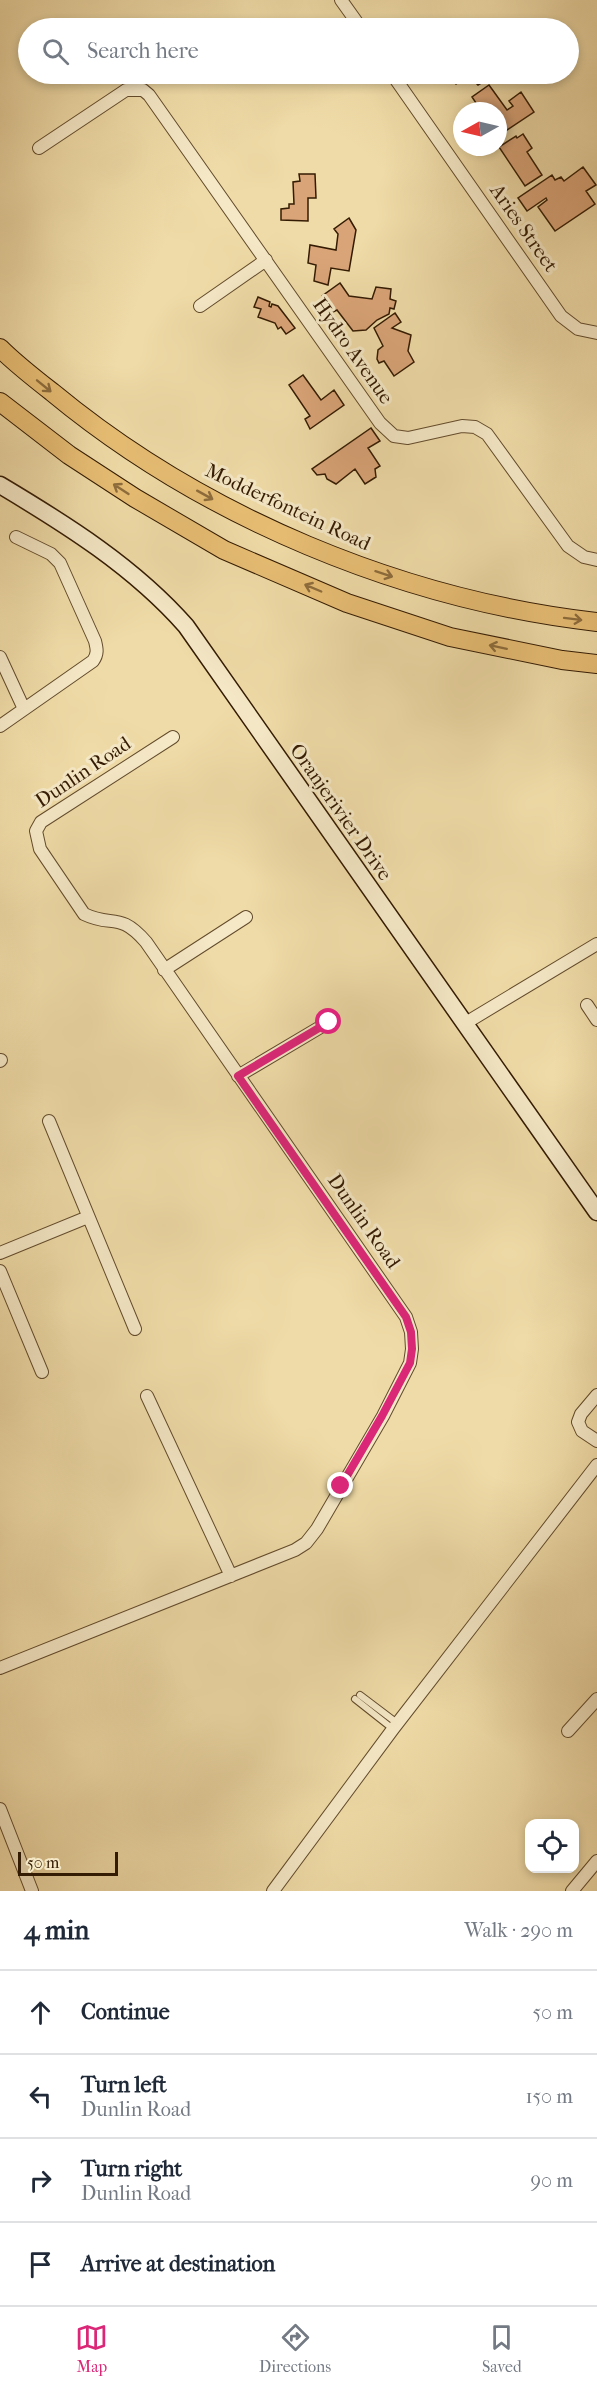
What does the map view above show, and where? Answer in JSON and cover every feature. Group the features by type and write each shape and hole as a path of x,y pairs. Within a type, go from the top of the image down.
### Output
{"main road":[{"name":"Modderfontein Road","path":"0,348 78,414 147,463 224,506 300,542 382,573 448,593 562,618 597,622"},
{"path":"0,402 69,455 135,498 224,550 347,603 450,637 562,660 597,664"}],"street":[{"path":"341,0 354,18"},
{"name":"Aries Street","path":"399,84 561,316 578,329 597,333"},
{"name":"Hydro Avenue","path":"39,148 126,90 142,90 149,95 380,423 394,436 408,438 462,426 475,427 487,434 568,546 584,557 597,560"},
{"path":"200,306 266,260"},
{"name":"Oranjerivier Drive","path":"0,485 69,528 147,585 186,626 597,1212"},
{"path":"0,726 93,661 97,649 96,641 60,563 51,554 16,537"},
{"path":"0,657 24,709"},
{"name":"Dunlin Road","path":"0,1668 295,1550 306,1543 317,1529 410,1363 411,1332 406,1317 134,928 120,921 93,918 84,914 40,849 36,831 41,822 173,736"},
{"path":"164,970 246,917"},
{"path":"464,1024 597,944"},
{"path":"587,1005 597,1020"},
{"path":"238,1076 329,1022"},
{"path":"49,1121 135,1329"},
{"path":"0,1253 88,1217"},
{"path":"0,1271 42,1372"},
{"path":"597,1395 581,1414 578,1422 582,1431 597,1441"},
{"path":"147,1396 231,1576"},
{"path":"273,1891 396,1726 597,1465"},
{"path":"568,1731 597,1699"},
{"path":"0,1809 32,1891"},
{"path":"572,1891 597,1861"}],"lane":[{"path":"358,1697 396,1726"}],"building":[{"path":"489,85 501,102 475,102 472,97"},
{"path":"521,92 534,112 507,130 507,110 513,106 509,101"},
{"path":"523,134 532,148 527,152 542,175 525,186 505,156 507,156 507,142 516,136 517,138"},
{"path":"583,167 596,185 586,191 595,204 555,231 538,207 547,200 546,198 527,211 518,198 552,175 555,180 561,177 564,181"},
{"path":"299,174 315,174 316,198 308,198 308,221 281,220 281,209 289,208 289,204 294,204 293,182 300,181"},
{"path":"349,218 356,230 349,271 331,268 328,285 314,281 316,265 308,263 310,245 336,250 338,234 334,229"},
{"path":"340,283 349,296 372,299 376,287 391,289 390,299 396,301 394,309 390,308 389,314 377,320 366,330 353,331 337,310 333,312 322,296"},
{"path":"258,297 270,302 271,307 272,304 278,306 295,328 286,334 281,327 278,329 275,323 258,317 261,309 254,307"},
{"path":"395,313 401,322 392,328 411,335 408,351 414,362 394,376 384,361 379,363 377,359 378,350 383,346 374,328"},
{"path":"303,375 321,400 334,390 344,405 310,429 305,419 310,416 289,385"},
{"path":"371,428 380,441 368,448 380,466 375,469 376,477 365,484 355,469 336,484 327,479 325,474 317,475 312,469"}],"route":[{"path":"329,1022 238,1076 406,1317 411,1332 410,1363 341,1486"}]}
